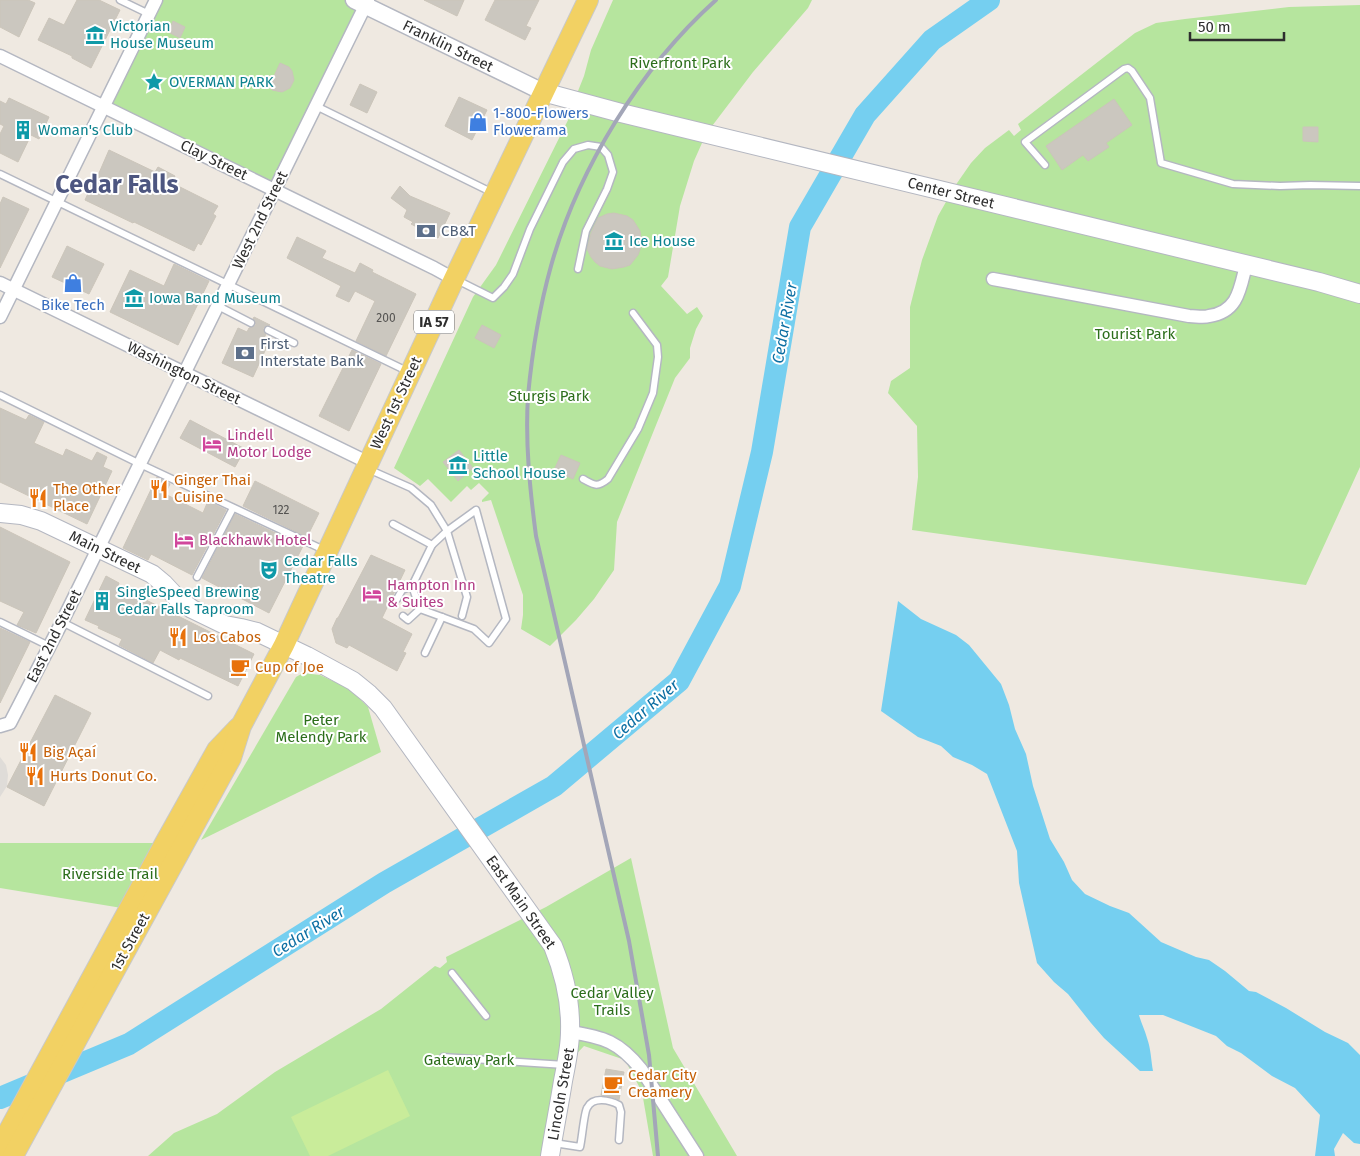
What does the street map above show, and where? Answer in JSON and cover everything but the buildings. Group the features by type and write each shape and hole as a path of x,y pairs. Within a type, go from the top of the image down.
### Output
{"main road":[{"name":"West 1st Street","path":"284,645 585,1"},
{"name":"Center Street","path":"543,92 670,125 1319,282 1360,294"},
{"name":"Main Street","path":"0,513 21,515 41,521 152,574 192,610 224,625 257,632 284,645 353,681 383,708"},
{"name":"1st Street","path":"13,1156 174,845 217,750 241,726 284,645"},
{"name":"East Main Street","path":"383,708 553,946 564,981 569,1007 570,1032"},
{"name":"1st Street","path":"0,1147 174,845"},
{"name":"Lincoln Street","path":"551,1149 570,1032"}],"street":[{"path":"0,317 156,0"},
{"name":"Franklin Street","path":"362,2 543,92"},
{"name":"West 2nd Street","path":"99,548 316,106 362,2"},
{"name":"Clay Street","path":"0,56 454,279"},
{"path":"993,279 1189,316 1208,317 1225,312 1234,303 1240,289 1246,265"},
{"name":"Washington Street","path":"0,283 185,373 368,466"},
{"name":"East 2nd Street","path":"5,724 50,646 99,548"},
{"path":"570,1032 608,1040 631,1056 697,1156"}],"lane":[{"path":"120,0 149,14"},
{"path":"1045,165 1023,139 1128,68 1150,98 1161,163 1233,184 1360,186"},
{"path":"316,106 494,194"},
{"path":"454,279 493,298 513,274 530,229 563,162 574,148 588,145 601,148 608,156 613,172 607,190 586,232 578,269"},
{"path":"0,174 411,372"},
{"path":"218,306 252,322"},
{"path":"584,479 594,485 602,484 608,480 638,429 653,393 658,357 657,345 633,313"},
{"path":"268,330 294,343"},
{"path":"0,395 140,464 328,552"},
{"path":"368,466 411,488 431,505 447,531 468,597 462,616"},
{"path":"197,578 233,508"},
{"path":"397,599 402,590 412,586 432,545 447,531 476,510 506,618 489,642 474,629 420,609"},
{"path":"393,524 432,545"},
{"path":"412,586 420,609"},
{"path":"403,616 408,620 420,609"},
{"path":"425,654 442,617"},
{"path":"0,622 50,646"},
{"path":"62,622 208,696"},
{"path":"452,973 486,1016"},
{"path":"443,1057 566,1065"},
{"path":"551,1149 580,1147 586,1108 591,1103 600,1100 619,1105 621,1112 619,1140"}],"green space":[{"name":"OVERMAN PARK","path":"156,0 353,0 365,6 275,190 103,107"},
{"name":"Sturgis Park","path":"613,0 812,0 808,8 753,72 706,134 694,161 680,206 668,277 661,286 687,314 697,307 703,316 696,329 690,348 690,358 675,378 617,522 614,570 594,599 550,646 521,629 523,595 491,500 482,502 489,493 479,483 471,490 467,486 451,502 428,479 420,486 394,468 473,297 496,265 577,102 574,101 584,76 591,50"},
{"name":"Tourist Park","path":"1360,5 1360,467 1306,585 912,530 918,477 917,426 888,393 891,381 910,368 910,307 922,260 938,216 971,163 985,148 1009,130 1014,136 1021,130 1018,124 1135,33 1156,23 1289,7"},
{"name":"Peter Melendy Park","path":"303,673 320,675 350,689 368,707 381,752 201,840 296,677"},
{"name":"Riverside Trail","path":"0,843 159,843 128,909 0,888"},
{"name":"Gateway Park","path":"631,858 673,1048 737,1156 653,1156 642,1092 625,1060 584,1046 566,1065 550,1156 148,1156 174,1133 217,1114 275,1072 381,1009 435,966 440,968 447,962 446,957 546,907"},
{"path":"388,1070 410,1116 328,1156 310,1156 291,1117"}],"shaded area":[{"path":"0,757 6,765 8,775 7,786 0,797"}],"water":[{"path":"898,601 921,619 956,635 969,645 1001,684 1015,729 1026,754 1033,786 1050,839 1072,880 1085,894 1129,913 1161,942 1196,957 1209,960 1249,991 1256,992 1325,1032 1348,1043 1360,1055 1360,1144 1354,1143 1343,1133 1334,1149 1335,1156 1315,1156 1320,1115 1295,1088 1272,1076 1241,1053 1227,1046 1216,1036 1163,1015 1139,1015 1150,1050 1153,1071 1140,1071 1104,1038 1068,994 1037,963 1019,883 1017,851 987,774 953,757 941,746 918,737 881,711"}],"waterway":[{"name":"Cedar River","path":"0,1098 129,1044 384,883 554,786 679,681 730,586 762,452 800,227 865,115 932,40 989,0"}],"railway":[{"path":"658,1156 649,1055 629,941 536,536 529,466 528,396 536,331 551,266 563,229 595,157 638,88 662,56 716,0"}],"place":[{"name":"Victorian House Museum","path":"95,35"},
{"name":"OVERMAN PARK","path":"154,82"},
{"name":"1-800-Flowers Flowerama","path":"478,122"},
{"name":"Woman's Club","path":"23,130"},
{"name":"CB&T","path":"426,231"},
{"name":"Ice House","path":"614,241"},
{"name":"Bike Tech","path":"73,283"},
{"name":"Iowa Band Museum","path":"134,298"},
{"name":"First Interstate Bank","path":"245,353"},
{"name":"Lindell Motor Lodge","path":"212,444"},
{"name":"Little School House","path":"458,465"},
{"name":"Ginger Thai Cuisine","path":"159,489"},
{"name":"The Other Place","path":"38,498"},
{"name":"Blackhawk Hotel","path":"184,540"},
{"name":"Cedar Falls Theatre","path":"269,570"},
{"name":"Hampton Inn & Suites","path":"372,594"},
{"name":"SingleSpeed Brewing Cedar Falls Taproom","path":"102,601"},
{"name":"Los Cabos","path":"178,637"},
{"name":"Cup of Joe","path":"240,667"},
{"name":"Big Açaí","path":"28,752"},
{"name":"Hurts Donut Co.","path":"35,776"},
{"name":"Cedar City Creamery","path":"613,1084"}],"district":[{"name":"Cedar Falls","path":"117,184"}],"park label":[{"name":"Riverfront Park","path":"680,63"},
{"name":"Cedar Valley Trails","path":"612,1002"}]}
